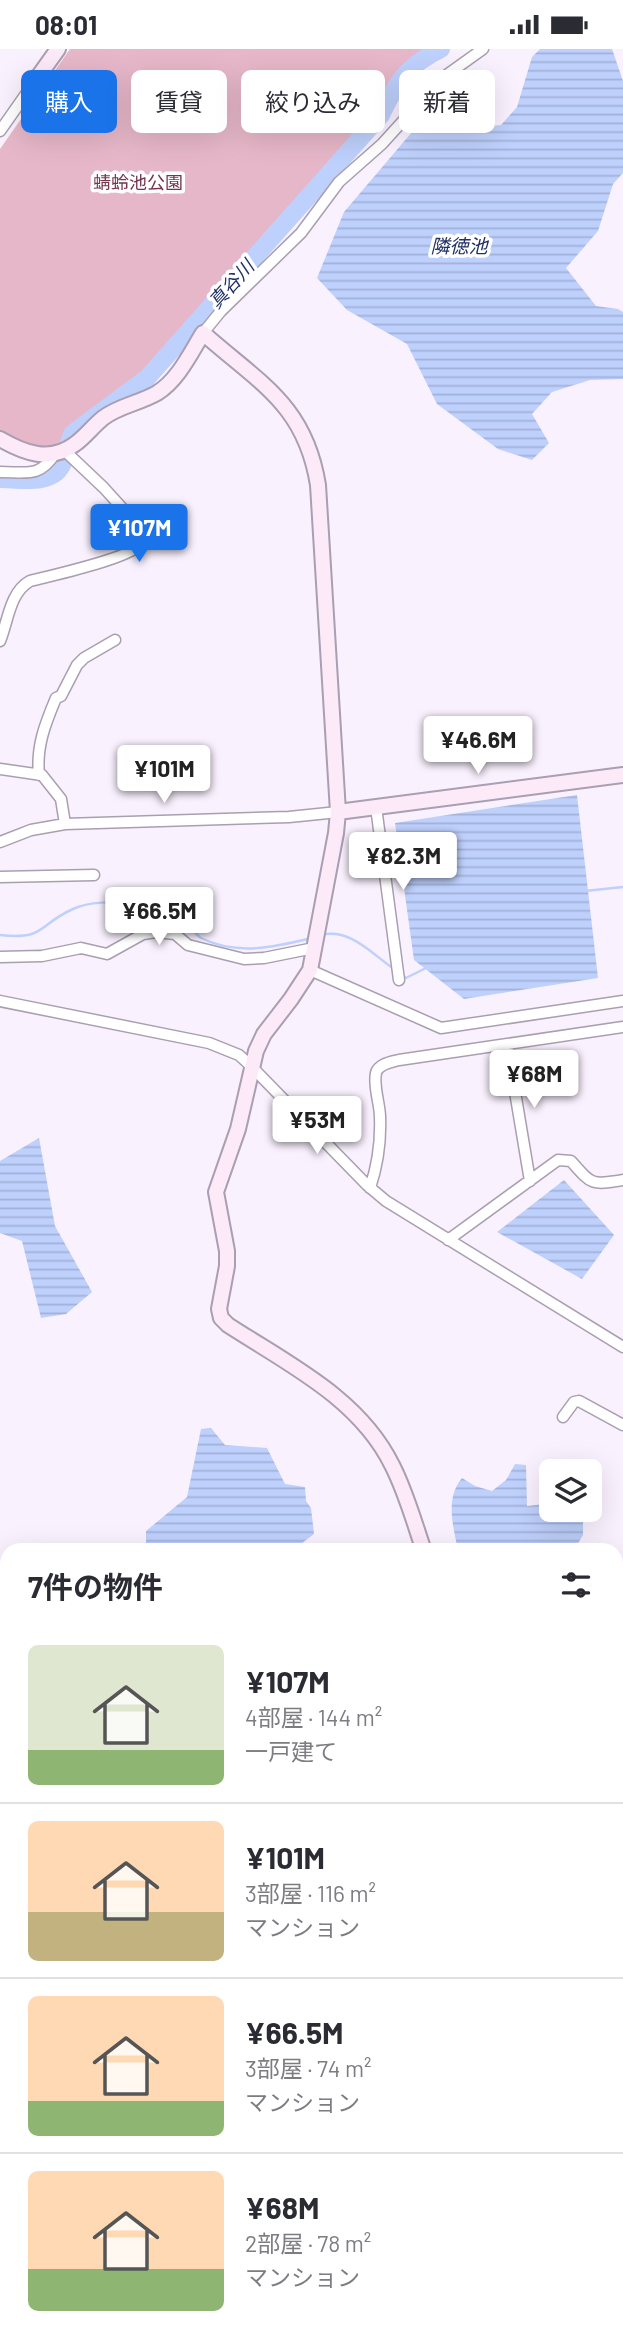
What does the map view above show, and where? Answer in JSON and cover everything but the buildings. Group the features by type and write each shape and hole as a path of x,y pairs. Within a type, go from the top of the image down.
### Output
{"street":[{"path":"43,70 58,49"},
{"path":"0,439 25,453 38,456 60,452 76,444 104,417 158,393 181,368 221,311 301,233 339,182 382,144 441,79 483,49"},
{"path":"0,131 21,101"},
{"path":"203,333 279,398 293,415 308,443 315,467 338,812 337,833 310,969 264,1034 251,1066 238,1129 216,1192 227,1251 227,1266 220,1299 221,1318 339,1398 357,1416 392,1464 421,1543"},
{"path":"0,473 38,471 46,467 60,452"},
{"path":"0,641 17,592 23,585 133,550 140,544 143,535 141,529 104,488 60,452"},
{"path":"38,775 40,743 56,698 61,696 84,657 115,640"},
{"path":"0,769 42,775 61,799 65,824"},
{"path":"0,842 31,830 65,824 289,817 623,775"},
{"path":"376,807 398,980"},
{"path":"0,877 94,875"},
{"path":"0,957 42,957 81,948 107,954 143,934 156,932 175,934 188,945 244,959 264,958 314,948"},
{"path":"310,969 441,1028 623,1001"},
{"path":"0,1001 209,1043 239,1055 386,1201 623,1347"},
{"path":"370,1188 381,1143 376,1075 377,1070 386,1064 623,1027"},
{"path":"507,1044 530,1181"},
{"path":"448,1240 558,1160 571,1161 589,1181 595,1183 623,1180"},
{"path":"563,1417 574,1402 579,1401 623,1425"}],"green space":[{"name":"蜻蛉池公園","path":"70,49 429,49 404,70 399,70 399,78 385,102 385,70 241,70 241,133 361,133 144,376 70,430 63,445 36,450 0,433 0,149 21,119 21,133 117,133 117,70 55,70"}],"water":[{"name":"隣徳池","path":"540,49 612,49 623,81 623,173 613,184 598,231 566,268 596,306 623,312 623,379 590,380 552,392 532,414 549,443 532,460 498,449 437,404 407,344 347,310 317,278 344,212 411,133 495,133 495,126 501,125 517,107 532,57"},
{"path":"577,795 598,978 464,999 414,960 395,823"},
{"path":"39,1138 55,1226 92,1292 66,1314 41,1318 22,1241 0,1233 0,1161"},
{"path":"564,1180 614,1235 582,1279 497,1232"},
{"path":"211,1428 225,1445 267,1448 285,1484 305,1487 314,1534 302,1543 146,1543 146,1531 187,1497 201,1429"},
{"path":"515,1464 526,1465 527,1506 539,1504 539,1522 583,1522 583,1535 578,1543 457,1543 452,1503 453,1494 462,1478 475,1486 492,1491 506,1480"}],"waterway":[{"name":"真谷川","path":"0,479 43,479 57,472 64,461 73,433 147,378 381,115 405,75 420,61 441,49"},
{"path":"585,891 623,887"},
{"path":"0,935 34,933 80,906 117,902 146,905 162,910 184,921 201,938 228,947 270,947 312,938"},
{"path":"321,935 342,935 351,939 394,969"},
{"path":"402,975 406,978 428,967"}]}
